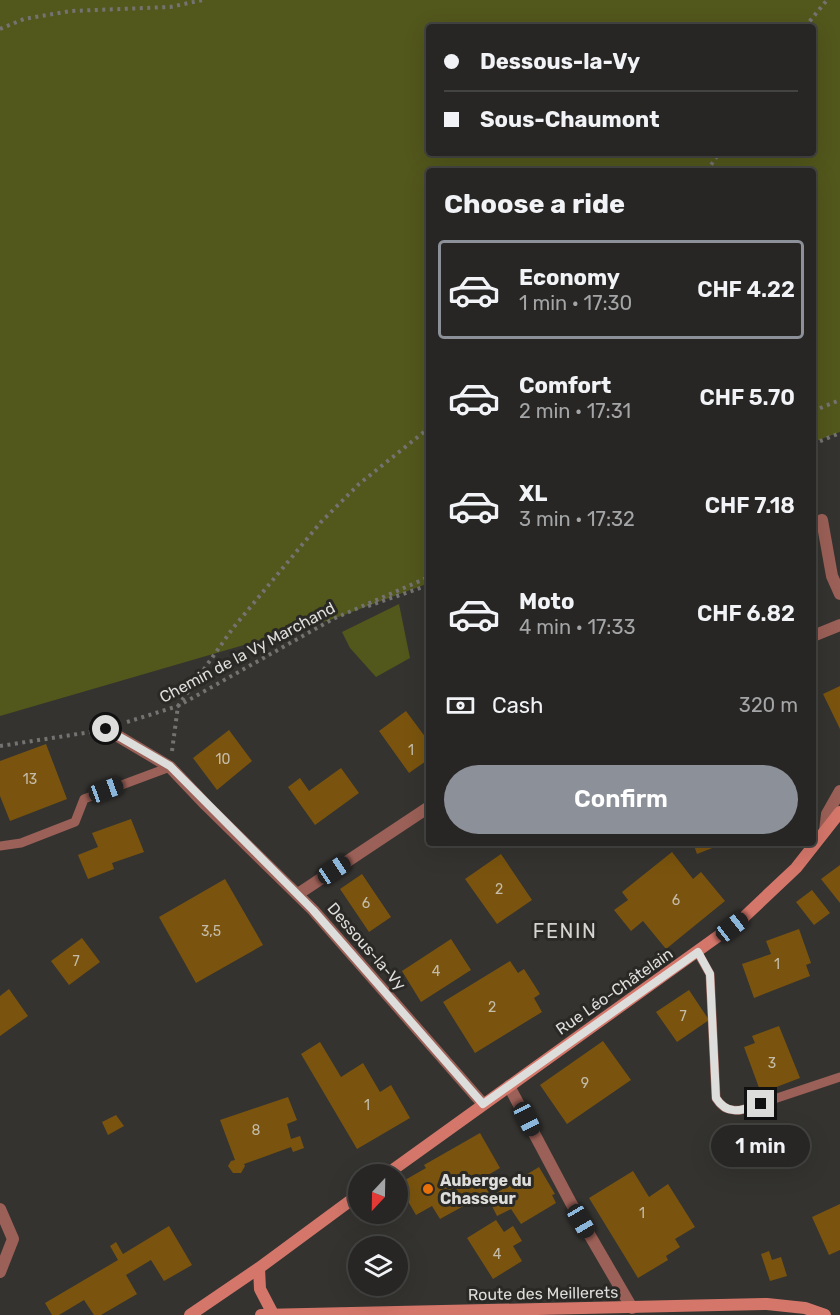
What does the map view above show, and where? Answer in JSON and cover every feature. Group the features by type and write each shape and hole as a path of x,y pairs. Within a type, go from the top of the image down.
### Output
{"street":[{"path":"822,520 832,576 840,594"},
{"path":"816,635 840,625"},
{"name":"Dessous-la-Vy","path":"106,729 170,766 206,805 298,894 483,1104"},
{"path":"825,831 827,814 840,791"},
{"path":"298,894 426,809"},
{"name":"Rue Léo-Châtelain","path":"816,842 840,812"},
{"name":"Rue Léo-Châtelain","path":"401,1164 742,919 796,868 813,846"},
{"path":"510,1086 571,1203 632,1308"},
{"path":"190,1315 348,1203"},
{"path":"0,1209 13,1239 0,1272"},
{"path":"259,1268 267,1314"},
{"name":"Route des Meillerets","path":"267,1314 632,1308 658,1311 767,1304 805,1308 825,1315"}],"lane":[{"path":"0,846 21,843 75,822 84,799 170,766"},
{"path":"698,952 710,974 716,1098 720,1106 730,1111 741,1110 840,1077"}],"path":[{"path":"0,28 24,19 71,11 170,7 203,0"},
{"path":"807,24 827,0"},
{"path":"816,410 840,400"},
{"path":"170,766 178,706 233,628 321,522 359,484 426,430"},
{"path":"816,443 840,433"},
{"name":"Chemin de la Vy Marchand","path":"0,746 106,729 178,706 333,619 426,578"},
{"path":"333,619 426,586"}],"green space":[{"path":"0,0 840,0 840,432 816,441 816,168 426,168 426,584 333,619 0,716"},
{"path":"399,604 410,658 376,677 350,648 342,632"}],"building":[{"path":"840,686 840,729 823,694"},
{"path":"406,711 426,738 426,761 409,773 379,731"},
{"path":"229,730 252,761 217,790 193,758"},
{"path":"46,744 67,799 10,821 0,796 0,761"},
{"path":"341,768 359,793 315,825 288,787 300,778 309,791"},
{"path":"131,819 144,852 112,863 114,869 88,879 78,855 98,847 92,833"},
{"path":"694,846 717,846 697,854"},
{"path":"672,852 693,879 701,872 725,901 666,949 643,921 631,931 614,910 628,900 622,892"},
{"path":"501,854 532,900 497,924 465,879"},
{"path":"840,865 840,903 821,879"},
{"path":"362,874 391,917 369,932 340,889"},
{"path":"225,879 263,945 196,983 159,917"},
{"path":"812,890 830,913 814,925 796,902"},
{"path":"799,929 811,963 806,965 810,976 754,998 742,964 771,954 766,941"},
{"path":"82,938 100,962 69,985 51,961"},
{"path":"451,939 471,970 421,1002 402,971"},
{"path":"510,961 518,973 524,969 540,994 534,998 542,1012 475,1053 443,1002"},
{"path":"9,989 28,1016 0,1036 0,996"},
{"path":"689,990 709,1020 677,1042 656,1012"},
{"path":"779,1026 800,1078 761,1093 744,1047 755,1043 752,1036"},
{"path":"603,1041 631,1080 567,1124 540,1085"},
{"path":"320,1042 341,1077 363,1063 380,1092 391,1085 410,1118 357,1149 301,1054"},
{"path":"288,1097 297,1120 287,1124 291,1139 300,1136 304,1148 293,1152 291,1147 244,1164 241,1173 233,1173 228,1166 231,1161 235,1160 220,1120"},
{"path":"116,1115 124,1126 108,1135 102,1122"},
{"path":"480,1133 500,1168 481,1179 489,1192 440,1219 432,1206 416,1215 408,1201 408,1178 426,1168 424,1165"},
{"path":"539,1167 555,1194 552,1195 556,1203 521,1224 511,1209 497,1216 488,1198"},
{"path":"633,1171 649,1197 668,1184 695,1227 675,1239 680,1247 666,1256 668,1260 638,1278 589,1198"},
{"path":"840,1204 840,1250 829,1255 812,1217"},
{"path":"496,1220 504,1232 513,1226 522,1241 513,1246 522,1261 493,1279 467,1238"},
{"path":"169,1226 192,1265 164,1281 151,1260 126,1275 137,1294 101,1315 94,1315 84,1300 59,1315 52,1315 45,1303 118,1260 110,1246 116,1242 123,1254"},
{"path":"769,1251 772,1260 781,1257 787,1276 770,1281 761,1254"}],"place":[{"name":"Auberge du Chasseur","path":"428,1189"}],"district":[{"name":"FENIN","path":"565,931"}],"route":[{"path":"106,729 170,766 206,805 313,910 483,1104 698,952 710,974 716,1098 720,1106 730,1111 761,1104"}]}
